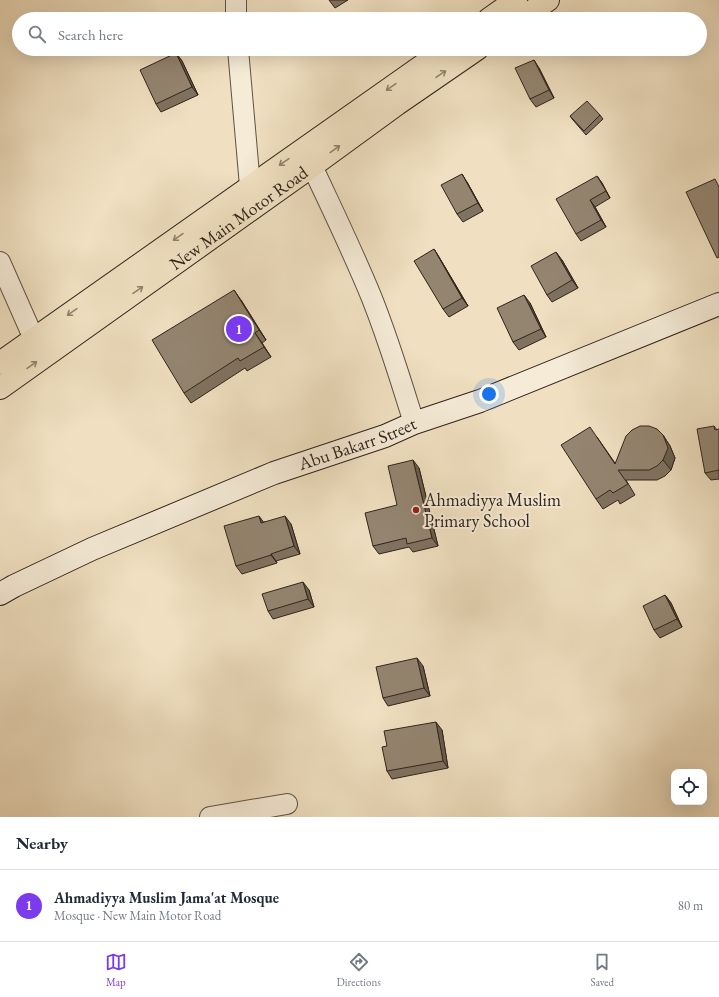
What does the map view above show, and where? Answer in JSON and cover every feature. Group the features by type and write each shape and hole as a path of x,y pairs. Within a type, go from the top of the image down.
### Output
{"highway":[{"path":"499,12 516,0"},
{"path":"531,12 548,0"},
{"name":"New Main Motor Road","path":"0,362 436,56"},
{"name":"New Main Motor Road","path":"0,388 397,104 467,56"}],"street":[{"path":"236,0 236,12"},
{"path":"239,56 250,186"},
{"path":"312,166 371,297 393,355 414,423"},
{"path":"0,262 34,339"},
{"name":"Abu Bakarr Street","path":"0,594 92,549 274,473 385,436 414,423 480,401 719,304"},
{"path":"210,817 287,804"}],"building":[{"path":"170,56 177,56 192,87 156,104 140,70"},
{"path":"534,60 549,90 530,99 515,68"},
{"path":"587,101 600,115 584,131 570,116"},
{"path":"462,174 478,203 457,214 441,185"},
{"path":"597,176 606,191 590,200 601,220 576,234 556,199"},
{"path":"715,179 719,187 719,257 717,258 686,192"},
{"path":"434,249 462,298 443,309 414,261"},
{"path":"556,252 572,280 547,295 531,266"},
{"path":"234,290 259,330 255,333 264,347 240,361 238,358 184,393 152,340"},
{"path":"524,295 541,329 513,342 497,308"},
{"path":"640,426 649,426 657,429 663,435 668,448 663,460 657,466 649,470 618,470 628,484 613,493 610,490 596,499 561,445 590,427 615,464 626,436 632,430"},
{"path":"714,426 715,430 719,429 719,470 705,473 697,429"},
{"path":"413,460 432,538 407,544 406,538 373,546 365,513 397,505 388,466"},
{"path":"259,516 261,523 285,516 294,546 236,566 224,526"},
{"path":"303,582 308,599 268,611 262,594"},
{"path":"665,595 677,619 654,630 643,606"},
{"path":"417,658 424,688 383,698 376,667"},
{"path":"436,722 443,761 387,771 382,747 387,746 384,731"}],"place":[{"name":"Ahmadiyya Muslim Jama'at Mosque","path":"239,329"},
{"name":"Ahmadiyya Muslim Primary School","path":"416,510"}]}
